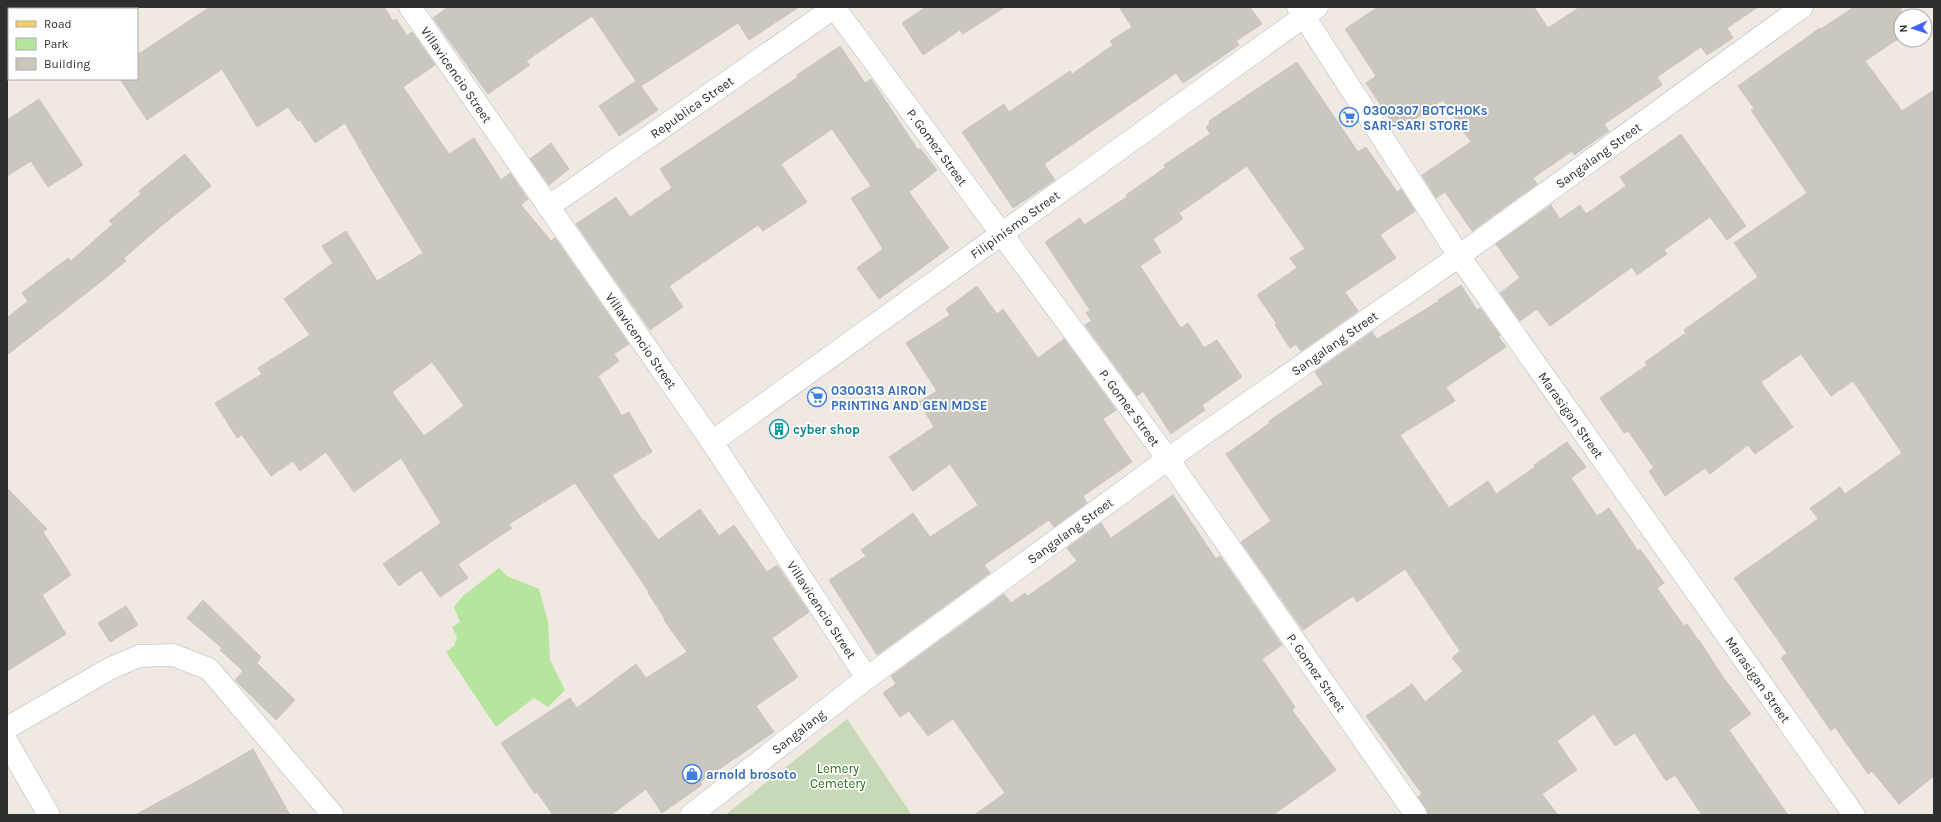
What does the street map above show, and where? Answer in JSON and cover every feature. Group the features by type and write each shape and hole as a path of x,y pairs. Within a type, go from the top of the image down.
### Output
{"street":[{"name":"Villavicencio Street","path":"410,7 712,442 867,678"},
{"name":"Republica Street","path":"548,207 834,7"},
{"name":"P. Gomez Street","path":"834,7 1002,232 1168,459 1416,815"},
{"name":"Sangalang Street","path":"867,678 1168,459 1459,256 1802,7"},
{"name":"Marasigan Street","path":"1307,10 1459,256 1854,815"},
{"name":"Filipinismo Street","path":"712,442 1307,10"},
{"path":"7,728 111,668 139,656 173,655 209,669 333,815"},
{"name":"Sangalang","path":"691,815 867,678"},
{"path":"7,742 49,815"}],"green space":[{"path":"499,568 507,576 539,589 548,622 550,660 565,690 548,707 534,698 496,727 446,652 454,646 457,637 452,627 460,622 454,607 463,596"},
{"name":"Lemery Cemetery","path":"847,719 912,815 725,815"}],"building":[{"path":"210,7 384,7 393,21 396,19 407,36 412,32 435,65 403,87 449,154 474,138 501,180 510,173 528,199 521,205 551,241 555,238 629,344 614,354 619,361 598,376 622,416 629,412 652,452 612,475 643,521 644,520 658,540 700,509 719,536 734,525 767,572 777,565 809,612 772,638 798,677 756,706 774,732 700,782 702,785 662,813 646,789 611,815 553,815 537,792 535,794 501,743 570,698 577,708 636,664 646,678 687,652 664,620 665,619 648,593 649,592 575,483 509,524 512,528 458,564 468,578 440,597 421,570 399,586 383,564 441,523 401,458 354,492 326,452 300,471 293,461 271,476 242,435 237,438 215,403 262,374 258,368 310,335 284,299 333,263 322,246 346,231 377,281 423,253 345,123 315,143 300,120 298,121 288,107 257,127 222,69 147,120 121,80 138,80 138,54","holes":["432,362 464,406 424,436 392,392"]},
{"path":"448,7 799,7 749,40 738,23 641,86 658,110 619,136 599,106 636,81 592,16 526,61 530,65 488,94 433,18"},
{"path":"926,7 1005,7 963,34 960,30 923,55 902,23"},
{"path":"1119,7 1250,7 1262,24 1236,41 1239,45 1183,83 1176,73 1044,164 1055,180 1013,208 962,132 1004,104 1009,112 1070,71 1072,74 1113,45 1110,41 1132,27"},
{"path":"1378,7 1534,7 1548,28 1580,7 1758,7 1727,28 1733,38 1707,55 1701,47 1657,77 1662,85 1604,124 1609,131 1574,155 1572,151 1533,178 1537,184 1472,231 1445,192 1436,198 1422,175 1471,142 1443,100 1398,131 1366,83 1376,76 1345,29"},
{"path":"1854,7 1901,7 1893,8 1893,42 1865,61 1902,111 1934,90 1934,776 1899,804 1872,771 1868,774 1835,727 1831,731 1781,658 1787,653 1734,578 1818,519 1810,508 1840,487 1845,494 1902,453 1853,381 1831,396 1801,354 1761,382 1793,427 1755,454 1748,445 1710,474 1705,468 1665,496 1649,471 1654,468 1628,431 1624,433 1600,398 1647,365 1645,362 1686,333 1684,330 1758,277 1734,243 1807,193 1751,110 1754,108 1738,86 1820,28 1821,29"},
{"path":"840,46 865,83 871,79 918,150 920,148 937,170 909,192 949,248 879,299 857,268 883,249 851,198 871,186 832,129 781,164 807,202 763,231 758,225 669,286 683,307 650,330 576,224 616,197 630,217 672,188 660,169 798,77 797,75"},
{"path":"1297,62 1358,152 1366,147 1397,192 1401,189 1415,211 1380,235 1396,258 1345,292 1358,311 1301,351 1296,344 1290,348 1275,325 1277,324 1257,295 1297,268 1290,258 1305,249 1247,166 1179,213 1183,219 1153,239 1161,252 1140,266 1181,328 1188,323 1204,348 1217,340 1242,377 1202,405 1205,410 1171,434 1143,391 1137,396 1085,325 1092,321 1086,313 1090,310 1045,242 1080,218 1084,225 1127,197 1126,195 1166,167 1164,165 1210,134 1206,127 1210,124 1209,121"},
{"path":"39,99 83,165 48,187 31,161 7,176 7,120"},
{"path":"1681,134 1746,226 1727,240 1710,217 1664,250 1667,254 1637,275 1632,267 1550,326 1537,309 1520,321 1500,293 1520,278 1496,244 1551,205 1560,219 1580,205 1586,214 1626,186 1620,177"},
{"path":"551,143 569,169 549,185 530,159"},
{"path":"185,154 211,186 124,258 126,261 7,355 7,318 28,301 22,293 68,258 71,261 113,224 109,221 141,194 139,191"},
{"path":"1461,285 1477,310 1480,308 1500,335 1498,336 1506,347 1446,387 1455,401 1400,435 1449,508 1488,481 1496,494 1535,467 1534,465 1567,442 1586,467 1571,478 1597,516 1609,508 1638,551 1640,549 1664,583 1657,588 1684,626 1687,624 1699,640 1723,677 1751,714 1729,730 1788,815 1702,815 1675,775 1666,781 1635,733 1615,746 1594,714 1557,741 1577,770 1542,794 1558,815 1428,815 1426,808 1418,797 1422,794 1366,716 1412,684 1425,702 1463,671 1452,658 1460,651 1405,569 1357,602 1353,596 1303,630 1241,542 1271,521 1226,454 1270,423 1269,421 1323,384 1315,372 1372,332 1377,339 1439,301 1438,300"},
{"path":"977,286 997,314 1003,309 1038,358 1064,339 1116,410 1103,419 1132,462 1083,496 1087,503 1054,527 1049,520 984,565 990,573 877,655 829,580 866,556 861,550 913,513 930,537 978,505 950,464 913,491 889,457 934,427 919,402 937,391 906,343 950,315 946,309"},
{"path":"7,488 47,529 43,532 71,575 42,595 66,634 7,671"},
{"path":"1173,495 1216,559 1220,556 1282,645 1262,659 1295,707 1292,710 1336,770 1273,815 974,815 1005,793 953,719 928,736 909,711 900,717 883,693 896,684 891,676 1004,594 1011,603 1025,593 1028,596 1077,561 1067,548 1101,523 1111,538"},
{"path":"203,600 261,657 257,663 295,700 276,720 235,680 243,671 220,650 222,648 187,618"},
{"path":"126,606 138,625 110,642 98,623"},
{"path":"253,749 290,815 135,815 210,774"}],"place":[{"name":"0300307 BOTCHOKs SARI-SARI STORE","path":"1349,117"},
{"name":"0300313 AIRON PRINTING AND GEN MDSE","path":"817,397"},
{"name":"cyber shop","path":"779,429"},
{"name":"arnold brosoto","path":"692,774"}]}
